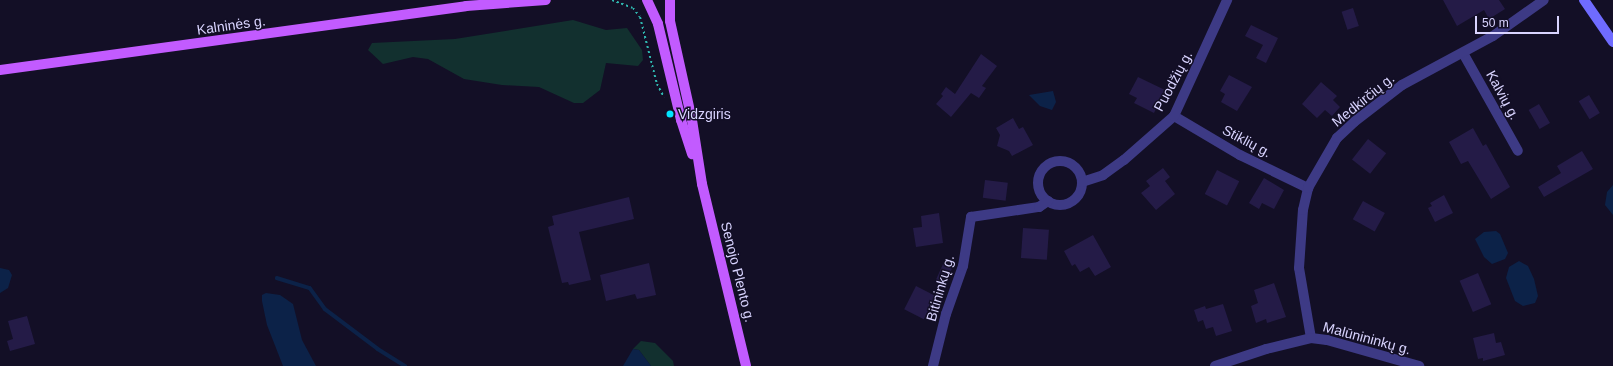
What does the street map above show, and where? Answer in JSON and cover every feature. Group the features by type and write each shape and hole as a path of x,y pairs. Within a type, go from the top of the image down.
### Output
{"main road":[{"name":"Kalninės g.","path":"466,6 491,0"},
{"name":"Kalninės g.","path":"0,70 466,6 546,0"},
{"name":"Senojo Plento g.","path":"647,0 658,24 681,120 702,184 746,366"},
{"name":"Senojo Plento g.","path":"670,0 670,22 692,120 702,184"}],"street":[{"name":"Puodžių g.","path":"1082,182 1103,175 1124,160 1174,116 1227,0"},
{"name":"Medkirčių g.","path":"1311,338 1298,268 1304,210 1308,188 1337,138 1354,122 1402,85 1493,36 1544,0"},
{"path":"1584,0 1613,42"},
{"name":"Kalvių g.","path":"1463,52 1518,151"},
{"name":"Stiklių g.","path":"1174,116 1240,155 1308,188"},
{"path":"1059,161 1072,164 1082,182 1081,188 1074,200 1061,204 1048,201 1040,190 1038,184 1042,171 1047,166 1059,161"},
{"name":"Bitininkų g.","path":"934,366 946,314 963,266 971,217 1039,207 1048,201"},
{"name":"Malūnininkų g.","path":"1215,366 1266,349 1311,338 1327,340 1420,366"}],"path":[{"path":"612,0 613,2 633,8 640,17 657,84 666,100"}],"green space":[{"path":"573,20 606,30 627,28 642,50 643,60 638,66 606,63 600,90 583,103 574,103 539,87 502,85 464,79 428,59 413,57 383,64 368,50 372,43 455,39"},
{"path":"641,341 655,343 673,361 674,366 651,366 639,350 633,349"}],"water":[{"path":"1053,91 1056,102 1052,110 1040,106 1029,95"},
{"path":"1613,185 1613,215 1605,205 1607,192"},
{"path":"1496,231 1500,234 1508,253 1505,259 1492,264 1484,257 1475,239 1484,232"},
{"path":"1519,261 1528,266 1534,279 1538,296 1535,303 1523,306 1515,301 1506,278 1509,267"},
{"path":"0,268 9,270 12,275 8,288 0,293"},
{"path":"266,293 280,295 293,304 302,340 316,366 283,366 267,325 262,301 262,295"},
{"path":"633,349 639,350 651,366 623,366"}],"building":[{"path":"1443,0 1499,0 1505,9 1489,19 1484,10 1457,26"},
{"path":"1353,8 1359,26 1347,30 1342,12"},
{"path":"1251,25 1278,38 1266,63 1256,58 1263,45 1245,36"},
{"path":"981,54 997,66 982,86 986,88 979,98 971,93 951,117 936,104 943,96 941,94 946,87 955,94"},
{"path":"1229,75 1252,87 1237,111 1221,102 1225,94 1220,91"},
{"path":"1138,77 1165,90 1154,113 1134,103 1137,98 1129,94"},
{"path":"1321,82 1337,96 1333,100 1340,107 1332,116 1325,110 1317,118 1302,104"},
{"path":"1589,95 1600,113 1590,119 1579,101"},
{"path":"1539,104 1550,123 1540,129 1529,110"},
{"path":"1013,118 1019,129 1023,127 1033,145 1012,156 1009,151 997,146 1000,135 996,128"},
{"path":"1473,128 1483,146 1486,144 1510,187 1491,199 1468,161 1461,164 1449,142"},
{"path":"1368,139 1386,153 1370,174 1352,159"},
{"path":"1582,151 1593,169 1544,197 1538,187 1561,173 1557,166"},
{"path":"1163,168 1170,177 1165,181 1175,194 1156,210 1141,193 1150,186 1146,181"},
{"path":"1217,170 1239,181 1227,205 1205,194"},
{"path":"1264,178 1284,190 1274,209 1262,203 1259,209 1249,203"},
{"path":"985,180 1008,183 1006,201 983,198"},
{"path":"1444,195 1453,213 1435,222 1428,208 1432,206 1430,203"},
{"path":"629,197 634,219 579,232 591,280 569,285 568,282 562,283 548,227 554,225 552,216"},
{"path":"1363,201 1385,213 1375,231 1353,219"},
{"path":"939,213 943,243 916,247 913,228 922,227 921,216"},
{"path":"1023,228 1049,230 1047,260 1021,258"},
{"path":"1093,235 1111,267 1095,276 1089,267 1080,272 1075,264 1072,266 1064,251"},
{"path":"649,263 656,295 637,299 635,294 606,301 600,275"},
{"path":"943,264 952,268 944,286 935,282"},
{"path":"1478,273 1491,304 1473,312 1460,281"},
{"path":"1274,283 1286,317 1267,323 1266,319 1256,323 1251,306 1258,303 1254,290"},
{"path":"916,286 936,296 924,319 904,309"},
{"path":"1223,304 1232,331 1216,336 1213,327 1206,329 1203,320 1198,322 1194,310 1205,306 1206,309"},
{"path":"27,316 35,344 10,351 7,341 13,339 8,321"},
{"path":"1494,333 1496,343 1501,342 1505,355 1483,361 1483,358 1478,359 1473,338"}],"waterway":[{"path":"277,278 310,288 325,309 378,349 405,366"}],"place":[{"name":"Vidzgiris","path":"670,114"}]}
